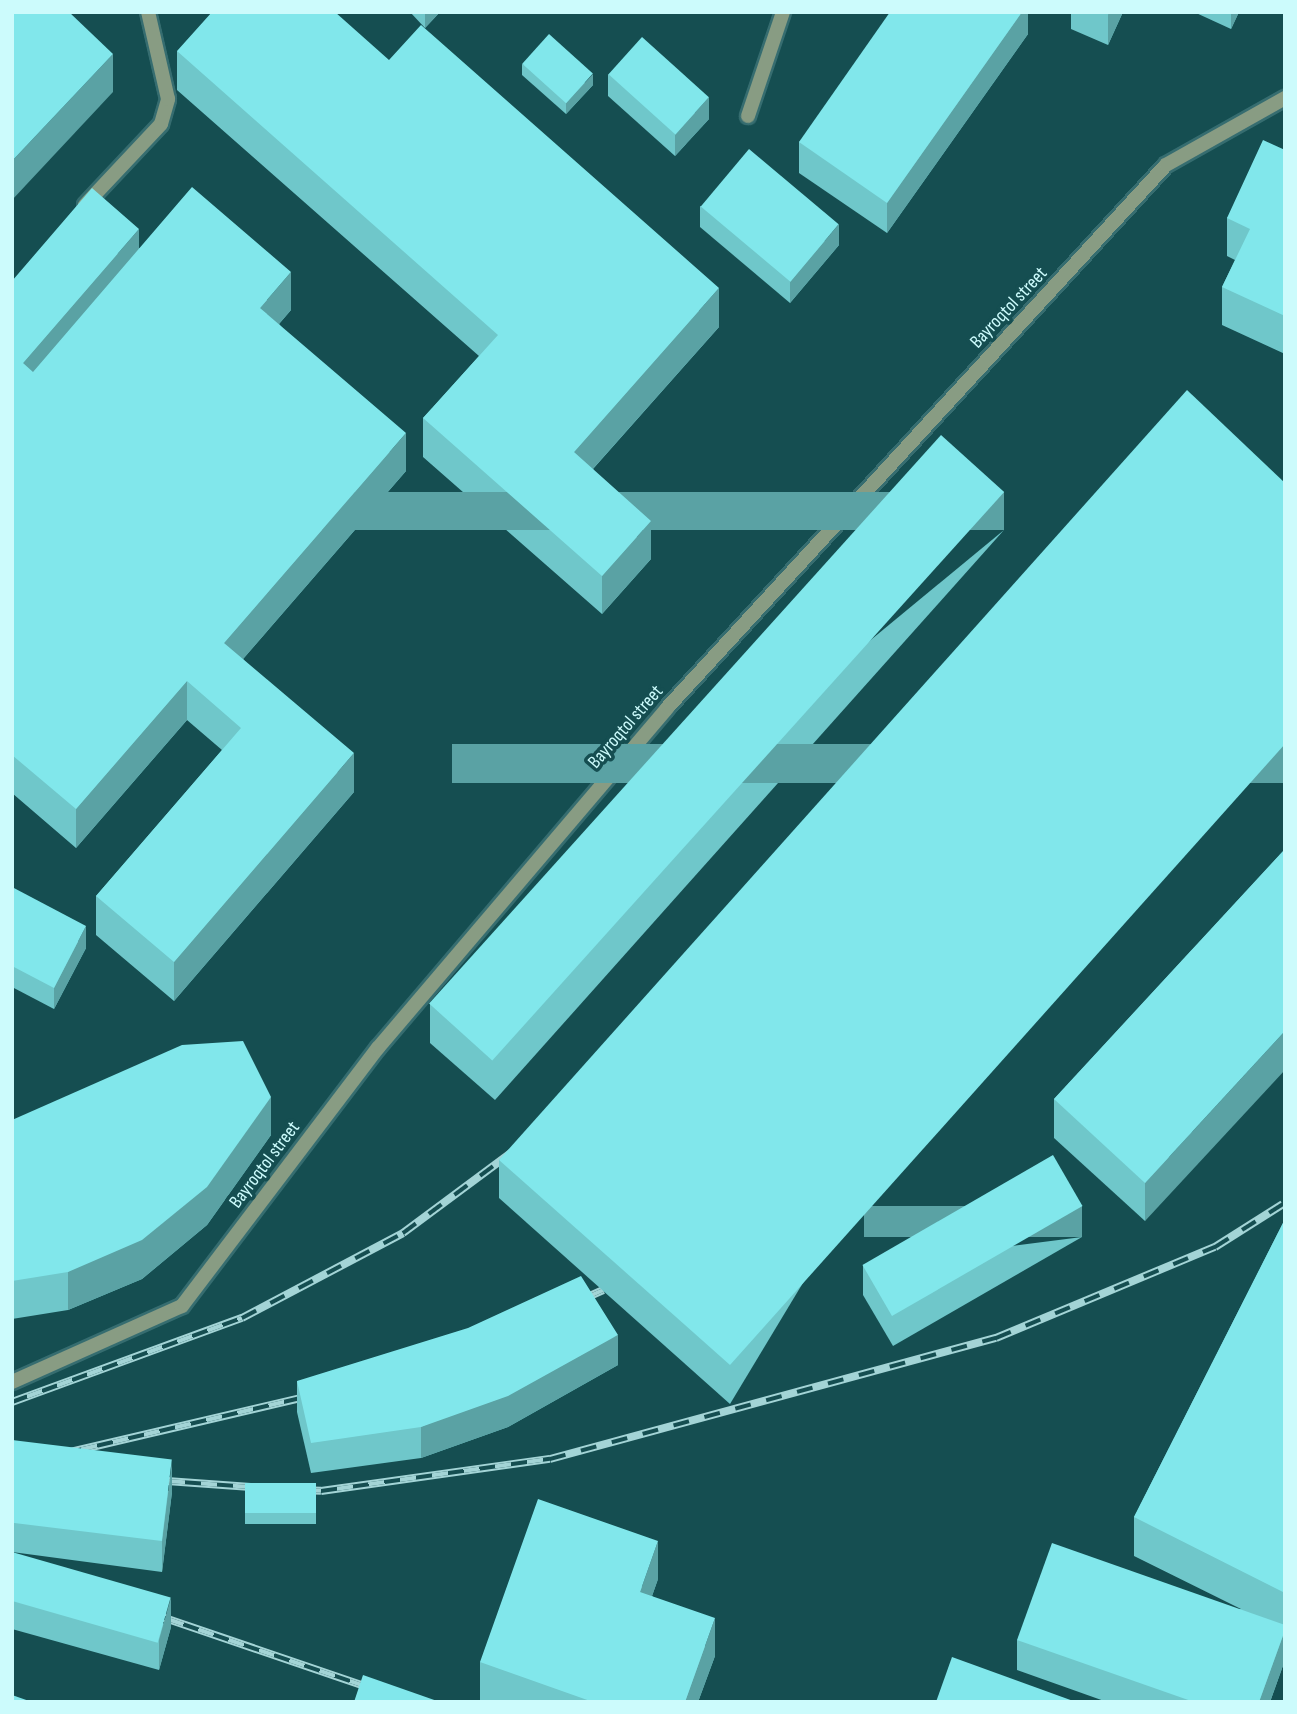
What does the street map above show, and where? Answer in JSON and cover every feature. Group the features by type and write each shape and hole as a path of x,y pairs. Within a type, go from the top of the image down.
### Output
{"street":[{"path":"77,213 161,124 168,99 148,12"},
{"path":"748,116 783,12"},
{"name":"Bayroqtol street","path":"12,1382 182,1306 378,1048 667,708 1166,165 1285,98"}],"building":[{"path":"12,12 69,12 113,54 12,161"},
{"path":"212,12 335,12 389,60 421,25 719,288 574,452 651,521 602,576 423,418 498,335 177,51"},
{"path":"890,12 1022,12 887,203 799,142"},
{"path":"549,34 593,73 566,103 522,64"},
{"path":"642,37 709,97 675,134 609,74"},
{"path":"1263,140 1285,150 1285,316 1222,287 1250,229 1227,218"},
{"path":"749,149 839,224 790,282 701,206"},
{"path":"192,187 291,272 260,308 406,433 224,643 354,753 174,962 96,896 241,728 187,681 76,809 12,755 12,281 92,188 139,229 23,363 33,372"},
{"path":"1187,390 1285,483 1285,744 730,1365 499,1160"},
{"path":"941,435 1004,492 492,1060 429,1004"},
{"path":"1285,849 1285,1031 1145,1183 1054,1099"},
{"path":"12,887 86,926 54,988 12,966"},
{"path":"243,1041 271,1097 207,1187 142,1240 68,1272 12,1281 12,1120 182,1045"},
{"path":"1053,1155 1082,1206 892,1316 862,1265"},
{"path":"1285,1219 1285,1593 1134,1517"},
{"path":"581,1276 618,1335 508,1396 421,1427 311,1443 297,1381 468,1328"},
{"path":"12,1440 172,1460 162,1541 12,1523"},
{"path":"245,1483 316,1483 316,1513 245,1513"},
{"path":"538,1499 658,1541 640,1592 715,1618 685,1702 593,1702 480,1662"},
{"path":"1052,1543 1285,1625 1259,1702 1194,1702 1017,1640"},
{"path":"12,1552 171,1597 158,1643 12,1601"},
{"path":"952,1657 1076,1702 936,1702"},
{"path":"363,1675 440,1702 354,1702"},
{"path":"12,1695 32,1702 12,1702"}],"railway":[{"path":"12,1402 242,1318 403,1233 516,1149"},
{"path":"296,1490 321,1491 550,1459 996,1338 1215,1247 1283,1204"},
{"path":"574,1303 603,1290"},
{"path":"66,1453 314,1395"},
{"path":"153,1480 265,1488"},
{"path":"153,1614 411,1702"}]}
